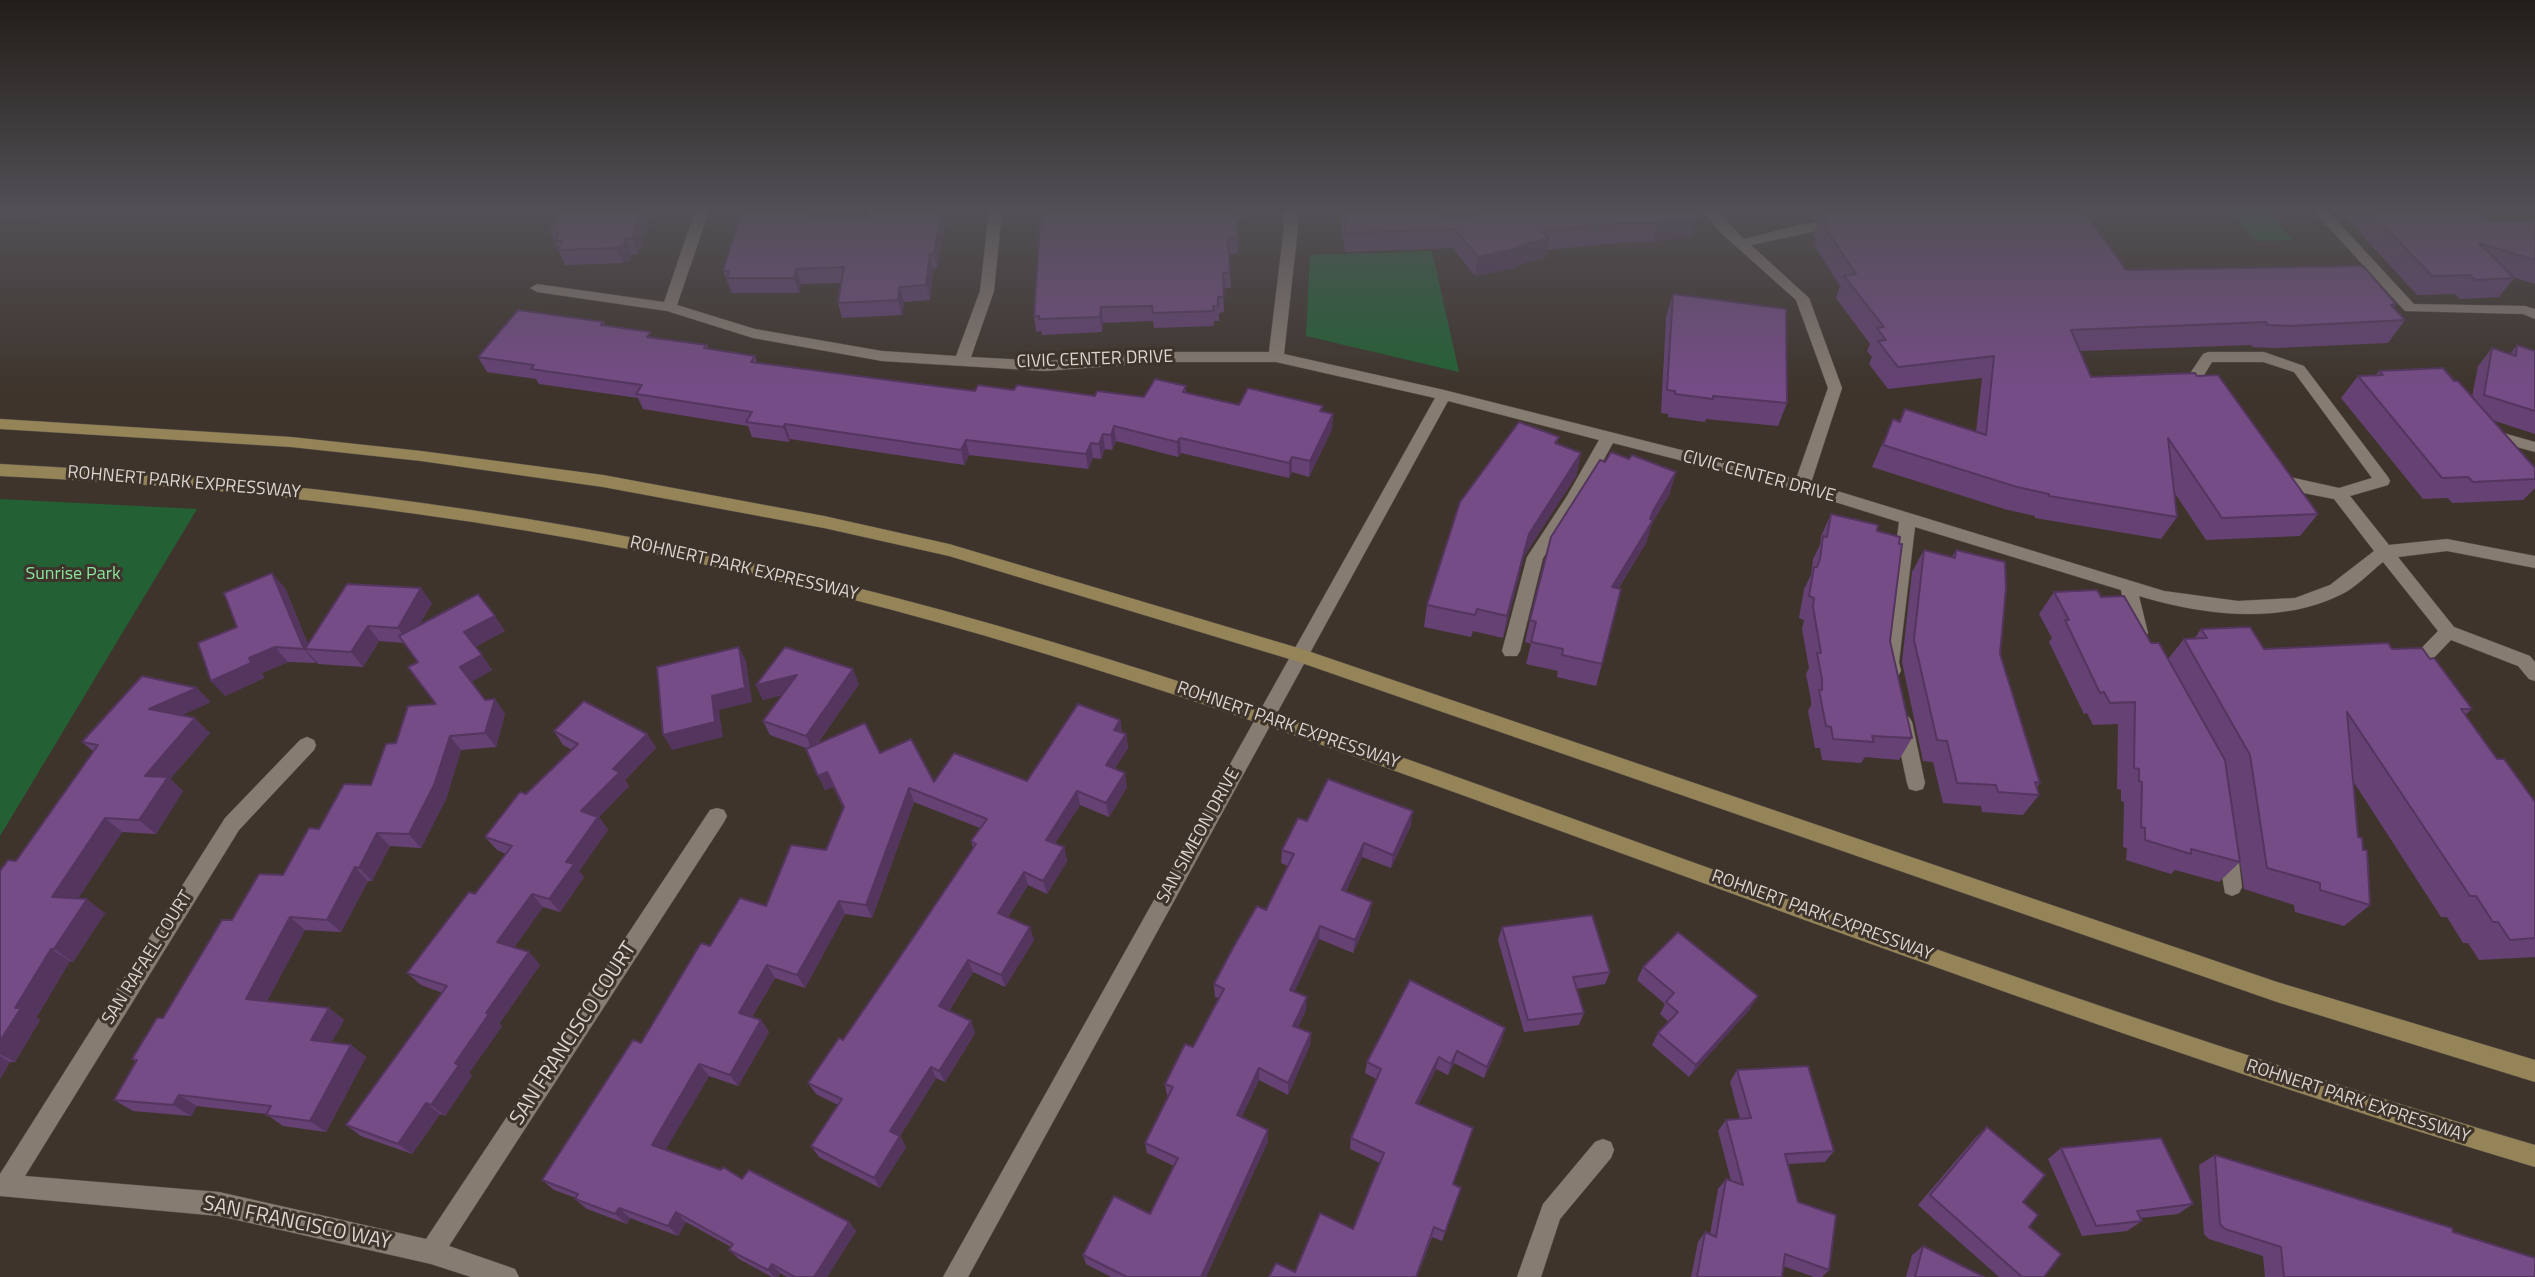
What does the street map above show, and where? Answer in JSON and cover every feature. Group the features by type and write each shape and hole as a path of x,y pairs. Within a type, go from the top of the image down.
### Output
{"main road":[{"path":"0,424 291,442 603,481 824,522 949,550 1300,655 2264,988 2535,1070"},
{"name":"ROHNERT PARK EXPRESSWAY","path":"0,470 122,474 309,493 516,521 678,552 837,589 981,628 1266,716 2168,1041 2418,1122 2535,1156"}],"street":[{"path":"669,307 682,271"},
{"path":"962,360 986,291 989,271"},
{"path":"1276,357 1286,271"},
{"path":"1771,271 1802,298 1835,388 1802,486"},
{"path":"2376,271 2410,307 2525,310 2535,314"},
{"name":"CIVIC CENTER DRIVE","path":"537,288 669,307 752,333 869,354 1045,366 1166,357 1276,357 1444,395 1802,486 2164,597 2238,608 2296,604 2336,590 2384,552"},
{"path":"2221,407 2196,375 2208,357 2264,357 2299,369 2382,481 2339,494 2279,483 2262,461"},
{"name":"SAN SIMEON DRIVE","path":"955,1277 1444,395"},
{"path":"2488,435 2535,447"},
{"path":"1511,651 1535,557 1573,500 1608,438"},
{"path":"2339,494 2448,632 2524,661 2535,674"},
{"path":"1908,518 1890,662 1916,783"},
{"path":"2384,552 2447,545 2535,562"},
{"path":"2128,585 2134,621 2147,652"},
{"path":"2431,688 2415,666 2448,632"},
{"name":"SAN RAFAEL COURT","path":"3,1185 232,824 307,745"},
{"name":"SAN FRANCISCO COURT","path":"431,1252 717,816"},
{"path":"2225,833 2232,887"},
{"path":"1529,1277 1551,1212 1603,1150"},
{"name":"SAN FRANCISCO WAY","path":"3,1185 219,1204 431,1252 507,1277"}],"green space":[{"path":"1309,271 1436,271 1459,372 1306,336"},
{"name":"Sunrise Park","path":"0,499 197,509 0,836"}],"building":[{"path":"723,271 796,271 794,278 727,278 729,271"},
{"path":"843,271 928,271 926,285 900,287 898,300 838,303"},
{"path":"1037,271 1230,271 1223,273 1224,297 1218,297 1218,306 1213,306 1214,311 1153,313 1152,306 1101,307 1100,317 1039,319 1039,316 1034,316"},
{"path":"1854,271 2367,271 2396,304 2391,305 2405,320 2290,326 2268,325 2266,322 2071,330 2091,377 2195,373 2197,376 2218,375 2318,514 2222,518 2168,438 2177,517 2049,496 1883,445 1893,419 1900,422 1905,409 1986,435 1994,356 1898,367 1878,341 1886,340 1877,328 1884,327 1844,276 1856,274"},
{"path":"2427,271 2507,271 2514,278 2475,280 2470,275 2432,276"},
{"path":"1673,294 1786,309 1787,403 1713,396 1713,399 1675,394 1675,391 1667,390"},
{"path":"518,310 604,322 601,325 651,332 647,337 707,345 704,348 755,356 751,362 896,381 975,391 978,385 1014,390 1017,385 1095,396 1097,391 1144,397 1155,379 1186,386 1183,392 1239,405 1248,388 1323,406 1320,411 1333,414 1310,461 1292,457 1289,463 1180,438 1177,442 1114,426 1111,435 1103,434 1099,444 1091,443 1086,454 966,440 961,450 785,424 783,427 746,422 752,412 636,394 642,385 531,369 534,365 478,357"},
{"path":"2517,345 2535,351 2535,411 2484,395 2492,348 2516,356"},
{"path":"2443,368 2454,381 2458,381 2535,468 2535,479 2473,482 2468,477 2442,478 2358,376 2383,375 2379,371"},
{"path":"1519,422 1559,437 1555,443 1581,453 1529,534 1507,616 1477,609 1475,615 1427,605 1460,502"},
{"path":"1611,452 1629,459 1632,455 1676,472 1653,511 1650,519 1653,520 1612,587 1621,589 1602,664 1562,655 1563,649 1531,642 1536,622 1530,620 1551,537 1600,460 1605,462"},
{"path":"1831,514 1878,525 1877,531 1900,537 1899,544 1902,544 1890,641 1912,738 1872,736 1874,742 1833,739 1831,727 1826,726 1819,690 1822,690 1822,679 1817,653 1821,653 1813,607 1814,598 1809,596 1814,567 1817,567 1820,559 1823,536 1827,537"},
{"path":"1924,550 1955,558 1956,550 2005,562 2006,588 2000,654 2040,783 2035,782 2039,795 1998,792 1996,785 1957,783 1947,741 1937,740 1914,640"},
{"path":"272,573 304,649 275,647 249,658 251,663 211,681 198,643 237,627 224,593"},
{"path":"347,584 421,588 398,628 368,626 351,652 305,649"},
{"path":"2097,590 2101,597 2124,596 2151,643 2159,643 2225,760 2240,862 2191,849 2191,854 2145,840 2145,828 2141,827 2142,782 2139,781 2139,769 2134,768 2135,702 2110,703 2104,692 2100,693 2054,592"},
{"path":"478,594 495,616 464,632 482,655 460,667 485,700 495,699 485,733 450,736 434,785 409,834 377,833 359,868 355,867 327,920 290,917 246,999 329,1008 311,1040 351,1045 310,1121 266,1115 271,1106 179,1095 173,1105 114,1100 137,1060 132,1059 157,1018 163,1018 222,920 232,920 259,874 283,875 309,828 319,829 344,784 371,785 386,744 396,743 408,706 436,704 408,667 418,662 399,636"},
{"path":"2250,627 2264,649 2388,643 2392,649 2422,648 2430,659 2434,658 2472,709 2461,709 2497,759 2504,759 2535,802 2535,938 2510,940 2498,922 2493,922 2476,896 2470,896 2347,712 2358,837 2362,838 2363,850 2367,850 2370,905 2320,890 2320,883 2267,868 2250,755 2184,639 2207,638 2201,629"},
{"path":"739,647 745,688 712,696 715,722 663,735 657,667"},
{"path":"785,647 853,669 806,736 763,721 797,675 756,685"},
{"path":"142,676 197,688 149,709 195,718 145,776 168,777 139,820 105,818 52,897 87,899 54,949 51,949 15,1008 21,1008 0,1041 0,871 8,860 16,861 98,745 82,742"},
{"path":"584,701 647,734 613,769 620,772 581,811 598,817 566,862 574,864 549,899 532,894 497,942 529,952 455,1063 459,1065 431,1105 426,1103 398,1144 346,1125 447,986 407,973 469,892 475,894 512,846 485,837 520,792 526,794 578,744 554,731"},
{"path":"1078,704 1120,720 1114,730 1126,734 1106,765 1125,773 1106,803 1077,791 1046,840 1064,847 1043,881 1024,872 998,913 1030,927 1001,975 968,960 939,1006 971,1021 939,1071 931,1067 890,1131 900,1136 874,1178 811,1146 842,1099 808,1083 839,1038 843,1040 917,932 976,844 971,841 987,819 909,788 866,905 839,901 797,975 767,965 739,1013 761,1020 730,1075 699,1064 652,1145 721,1170 723,1167 742,1179 749,1170 849,1222 814,1277 795,1277 772,1264 768,1270 729,1250 733,1244 676,1212 668,1226 619,1208 615,1214 575,1199 578,1194 542,1180 633,1040 641,1043 701,943 710,946 740,898 766,906 791,845 826,850 844,807 827,772 818,776 806,749 865,723 880,753 911,739 934,782 954,753 1027,781"},
{"path":"1328,779 1413,811 1393,855 1364,843 1342,890 1372,902 1355,940 1320,926 1290,990 1307,997 1293,1026 1311,1033 1288,1083 1259,1068 1237,1115 1268,1130 1201,1277 1127,1277 1083,1255 1114,1196 1150,1214 1178,1158 1145,1143 1173,1087 1165,1084 1185,1044 1193,1047 1224,989 1214,984 1233,948 1257,906 1266,910 1294,854 1282,850 1298,818 1307,821"},
{"path":"1592,915 1610,972 1573,977 1584,1013 1528,1020 1502,927"},
{"path":"1678,932 1758,996 1696,1065 1658,1033 1678,1012 1666,1002 1674,993 1643,967"},
{"path":"1410,980 1505,1028 1487,1067 1457,1051 1451,1064 1439,1057 1416,1103 1473,1128 1453,1184 1461,1188 1445,1232 1434,1227 1416,1277 1269,1277 1276,1263 1295,1272 1320,1213 1353,1229 1384,1153 1351,1138 1381,1069 1367,1062"},
{"path":"1808,1066 1834,1151 1785,1154 1798,1202 1836,1215 1829,1270 1785,1254 1782,1277 1697,1277 1705,1232 1716,1237 1726,1179 1743,1185 1726,1120 1751,1118 1737,1070"},
{"path":"1987,1127 2045,1175 2023,1202 2038,1215 2029,1227 2061,1254 2044,1277 2022,1277 1930,1195"},
{"path":"2161,1138 2193,1204 2137,1211 2142,1221 2096,1226 2061,1148"},
{"path":"2215,1155 2452,1228 2453,1232 2535,1258 2535,1277 2284,1277 2281,1247 2225,1229 2220,1224"},
{"path":"1923,1246 1984,1277 1915,1277"}]}
